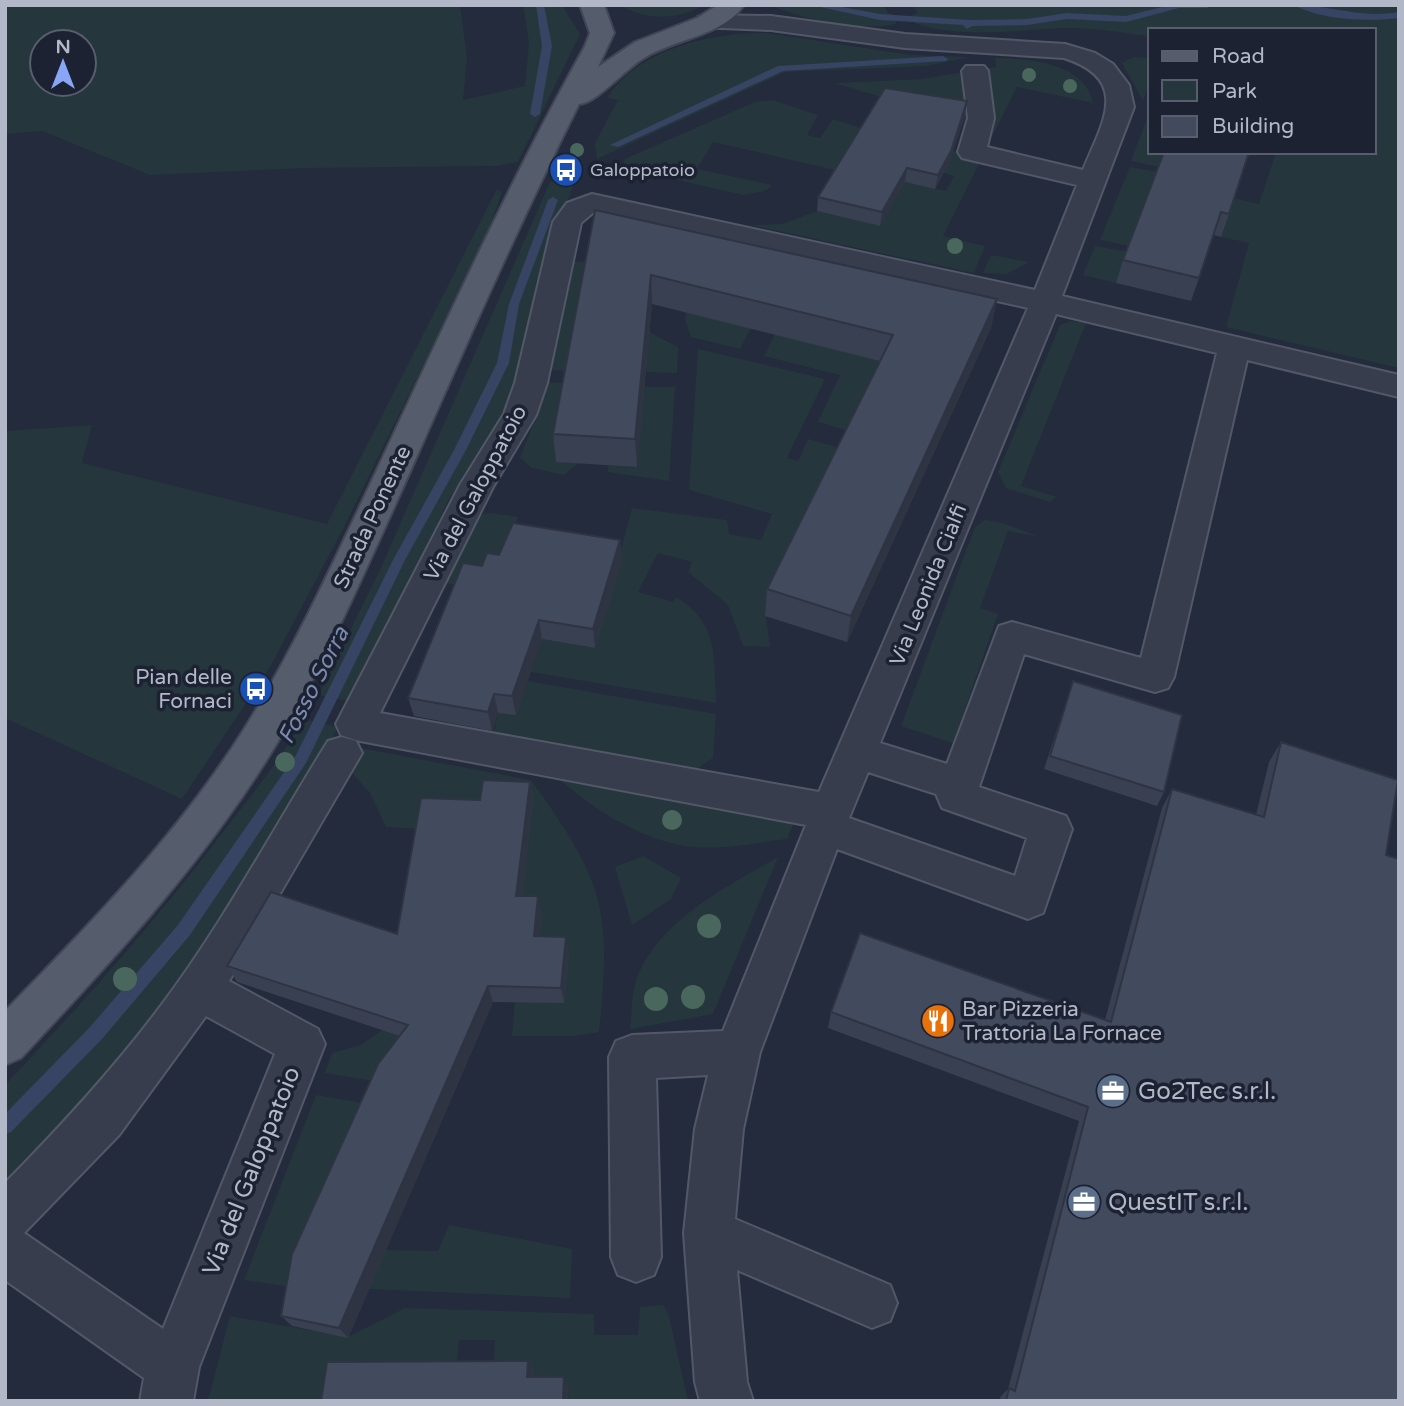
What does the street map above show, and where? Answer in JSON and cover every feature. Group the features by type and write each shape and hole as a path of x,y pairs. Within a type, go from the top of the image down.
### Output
{"main road":[{"name":"Strada Ponente","path":"558,122 616,65 652,43 697,25 732,5"},
{"name":"Strada Ponente","path":"592,6 604,17 626,25 665,30 697,25"},
{"name":"Strada Ponente","path":"5,1043 142,895 198,826 253,748 324,620 558,122 601,38 601,29 592,6"}],"street":[{"name":"Via Leonida Cialfi","path":"756,5 812,29"},
{"name":"Via Leonida Cialfi","path":"697,25 754,22 925,43 1048,49 1091,59 1111,75 1118,86 1121,107 1046,302 828,820 737,1052 719,1129 709,1233 721,1382 727,1401"},
{"path":"975,71 981,118 972,152 1093,181"},
{"name":"Via del Galoppatoio","path":"828,820 355,724 477,485 520,415 531,383 567,222 576,209 592,202 1235,345 1399,386"},
{"path":"828,820 1028,900 1051,828 956,796 1012,636 1155,677 1235,345"},
{"path":"858,752 960,785"},
{"path":"5,1219 125,1090 200,989 342,753"},
{"name":"Via del Galoppatoio","path":"5,1250 169,1384 302,1044 200,989"},
{"path":"636,1257 632,1057 737,1052"},
{"path":"709,1233 872,1303"}],"green space":[{"path":"5,5 460,5 467,58 463,100 525,86 529,42 523,5 562,5 580,34 518,162 495,166 304,168 150,175 42,131 5,134"},
{"path":"620,5 704,5 684,14 662,17 640,14"},
{"path":"770,5 883,5 888,13 895,15 896,24 865,26 832,23 800,16"},
{"path":"911,5 1399,5 1399,368 1226,327 1249,243 1221,237 1233,198 1259,204 1275,154 1376,154 1376,28 1148,28 1148,36 1075,28 969,32 914,23 912,15 918,13"},
{"path":"745,33 766,33 911,55 969,57 927,66 785,72 597,159 595,143 618,100 607,98 637,67 678,47 700,40"},
{"path":"1134,57 1148,58 1148,87 1143,101 1122,63"},
{"path":"995,58 1038,62 1067,71 1088,89 1093,103 1017,87 987,147 962,140 968,116 928,109 839,171 713,142 697,169 773,185 765,191 743,195 622,167 625,159 755,102 773,100 818,115 807,135 820,138 833,119 880,134 888,99 834,83 922,79 996,67"},
{"path":"1148,119 1148,154 1164,154 1160,167 1131,161"},
{"path":"951,150 982,158 943,236 985,246 974,273 750,225 783,224 817,211 880,226 905,182 946,191 954,176 944,173"},
{"path":"1130,167 1158,172 1130,246 1100,240"},
{"path":"557,180 573,186 555,234 517,379 492,438 449,499 352,702 318,695 379,572 550,182"},
{"path":"497,189 502,192 487,235 344,527 270,667 182,799 5,718 5,431 92,425 82,463 327,524"},
{"path":"1095,246 1128,252 1116,283 1083,275"},
{"path":"991,255 1029,262 1007,274 983,273"},
{"path":"569,261 593,263 573,371 546,370"},
{"path":"686,312 751,328 740,349 691,337 685,320"},
{"path":"1071,321 1086,323 1021,486 1057,497 1050,502 1006,488 998,472 1060,325"},
{"path":"649,332 678,347 677,373 646,372"},
{"path":"775,334 890,363 856,433 818,422 840,375 764,356"},
{"path":"698,349 825,379 787,458 798,461 808,439 847,450 766,616 770,647 743,646 728,605 688,572 692,562 658,553 638,592 673,602 676,597 700,618 707,630 714,657 716,703 531,672 542,639 595,648 632,508 727,520 729,534 761,540 772,514 689,490"},
{"path":"543,382 571,383 556,461 578,463 564,475 532,468 520,458 536,417"},
{"path":"644,387 675,387 669,481 608,472 608,465 637,467"},
{"path":"491,513 518,517 499,570 463,585 444,583 471,522 479,515"},
{"path":"985,520 1000,522 1040,537 1008,531 980,608 998,614 953,743 901,726 975,527"},
{"path":"528,681 716,714 713,758 687,775 492,739 498,713"},
{"path":"303,719 338,727 323,757 219,923 152,1020 118,1062 5,1180 5,1085 89,994 169,901 264,779"},
{"path":"360,748 531,780 572,842 586,868 598,900 604,956 599,1032 574,1036 512,1036 515,1002 538,952 425,829 386,827 370,793 350,771"},
{"path":"553,774 795,820 787,839 720,847 679,845 644,834 612,817"},
{"path":"643,856 681,878 671,899 632,925 615,867"},
{"path":"778,857 713,1014 630,1029 635,985 644,963 657,943 693,909"},
{"path":"382,1030 418,1036 385,1083 325,1073 332,1053 361,1045"},
{"path":"316,1095 374,1105 298,1288 244,1280"},
{"path":"449,1225 572,1249 570,1298 369,1289 385,1250 438,1251"},
{"path":"663,1305 669,1316 688,1401 568,1401 569,1388 493,1372 495,1340 459,1340 456,1373 336,1401 208,1401 230,1316 348,1337 405,1308 594,1314 594,1335 638,1335 640,1307"}],"building":[{"path":"885,88 967,101 951,151 938,175 907,168 882,212 818,197"},
{"path":"1163,154 1248,154 1229,214 1221,212 1199,278 1123,260"},
{"path":"595,210 997,299 851,616 767,589 893,335 651,275 635,439 553,434"},
{"path":"513,523 620,540 593,629 539,620 512,696 494,694 488,712 408,698 463,563 482,566 487,553 499,555"},
{"path":"1073,681 1182,715 1164,792 1050,756"},
{"path":"1281,742 1398,780 1386,855 1399,859 1399,1401 1006,1401 1009,1388 1015,1391 1088,1107 831,1012 860,933 1111,1022 1172,789 1264,817"},
{"path":"483,780 530,782 516,896 538,896 534,936 566,937 561,988 488,986 339,1328 281,1316 292,1254 378,1064 408,1025 227,966 271,892 397,934 421,798 480,800"},
{"path":"528,1361 527,1377 564,1377 563,1401 321,1401 327,1362"}],"waterway":[{"name":"Fosso Sorra","path":"535,114 547,46 540,5"},
{"path":"815,5 880,17 970,23"},
{"path":"970,23 1027,22 1067,16 1126,19 1181,5"},
{"path":"1180,6 1207,5"},
{"path":"1298,5 1361,17 1399,15"},
{"path":"967,26 970,23"},
{"path":"615,145 781,68 943,59"},
{"name":"Fosso Sorra","path":"5,1126 96,1033 184,930 301,759 399,560 460,450 503,363 514,304 553,200"}],"place":[{"name":"Galoppatoio","path":"566,170"},
{"name":"Pian delle Fornaci","path":"256,689"},
{"name":"Bar Pizzeria Trattoria La Fornace","path":"938,1021"},
{"name":"Go2Tec s.r.l.","path":"1113,1091"},
{"name":"QuestIT s.r.l.","path":"1084,1202"}]}
